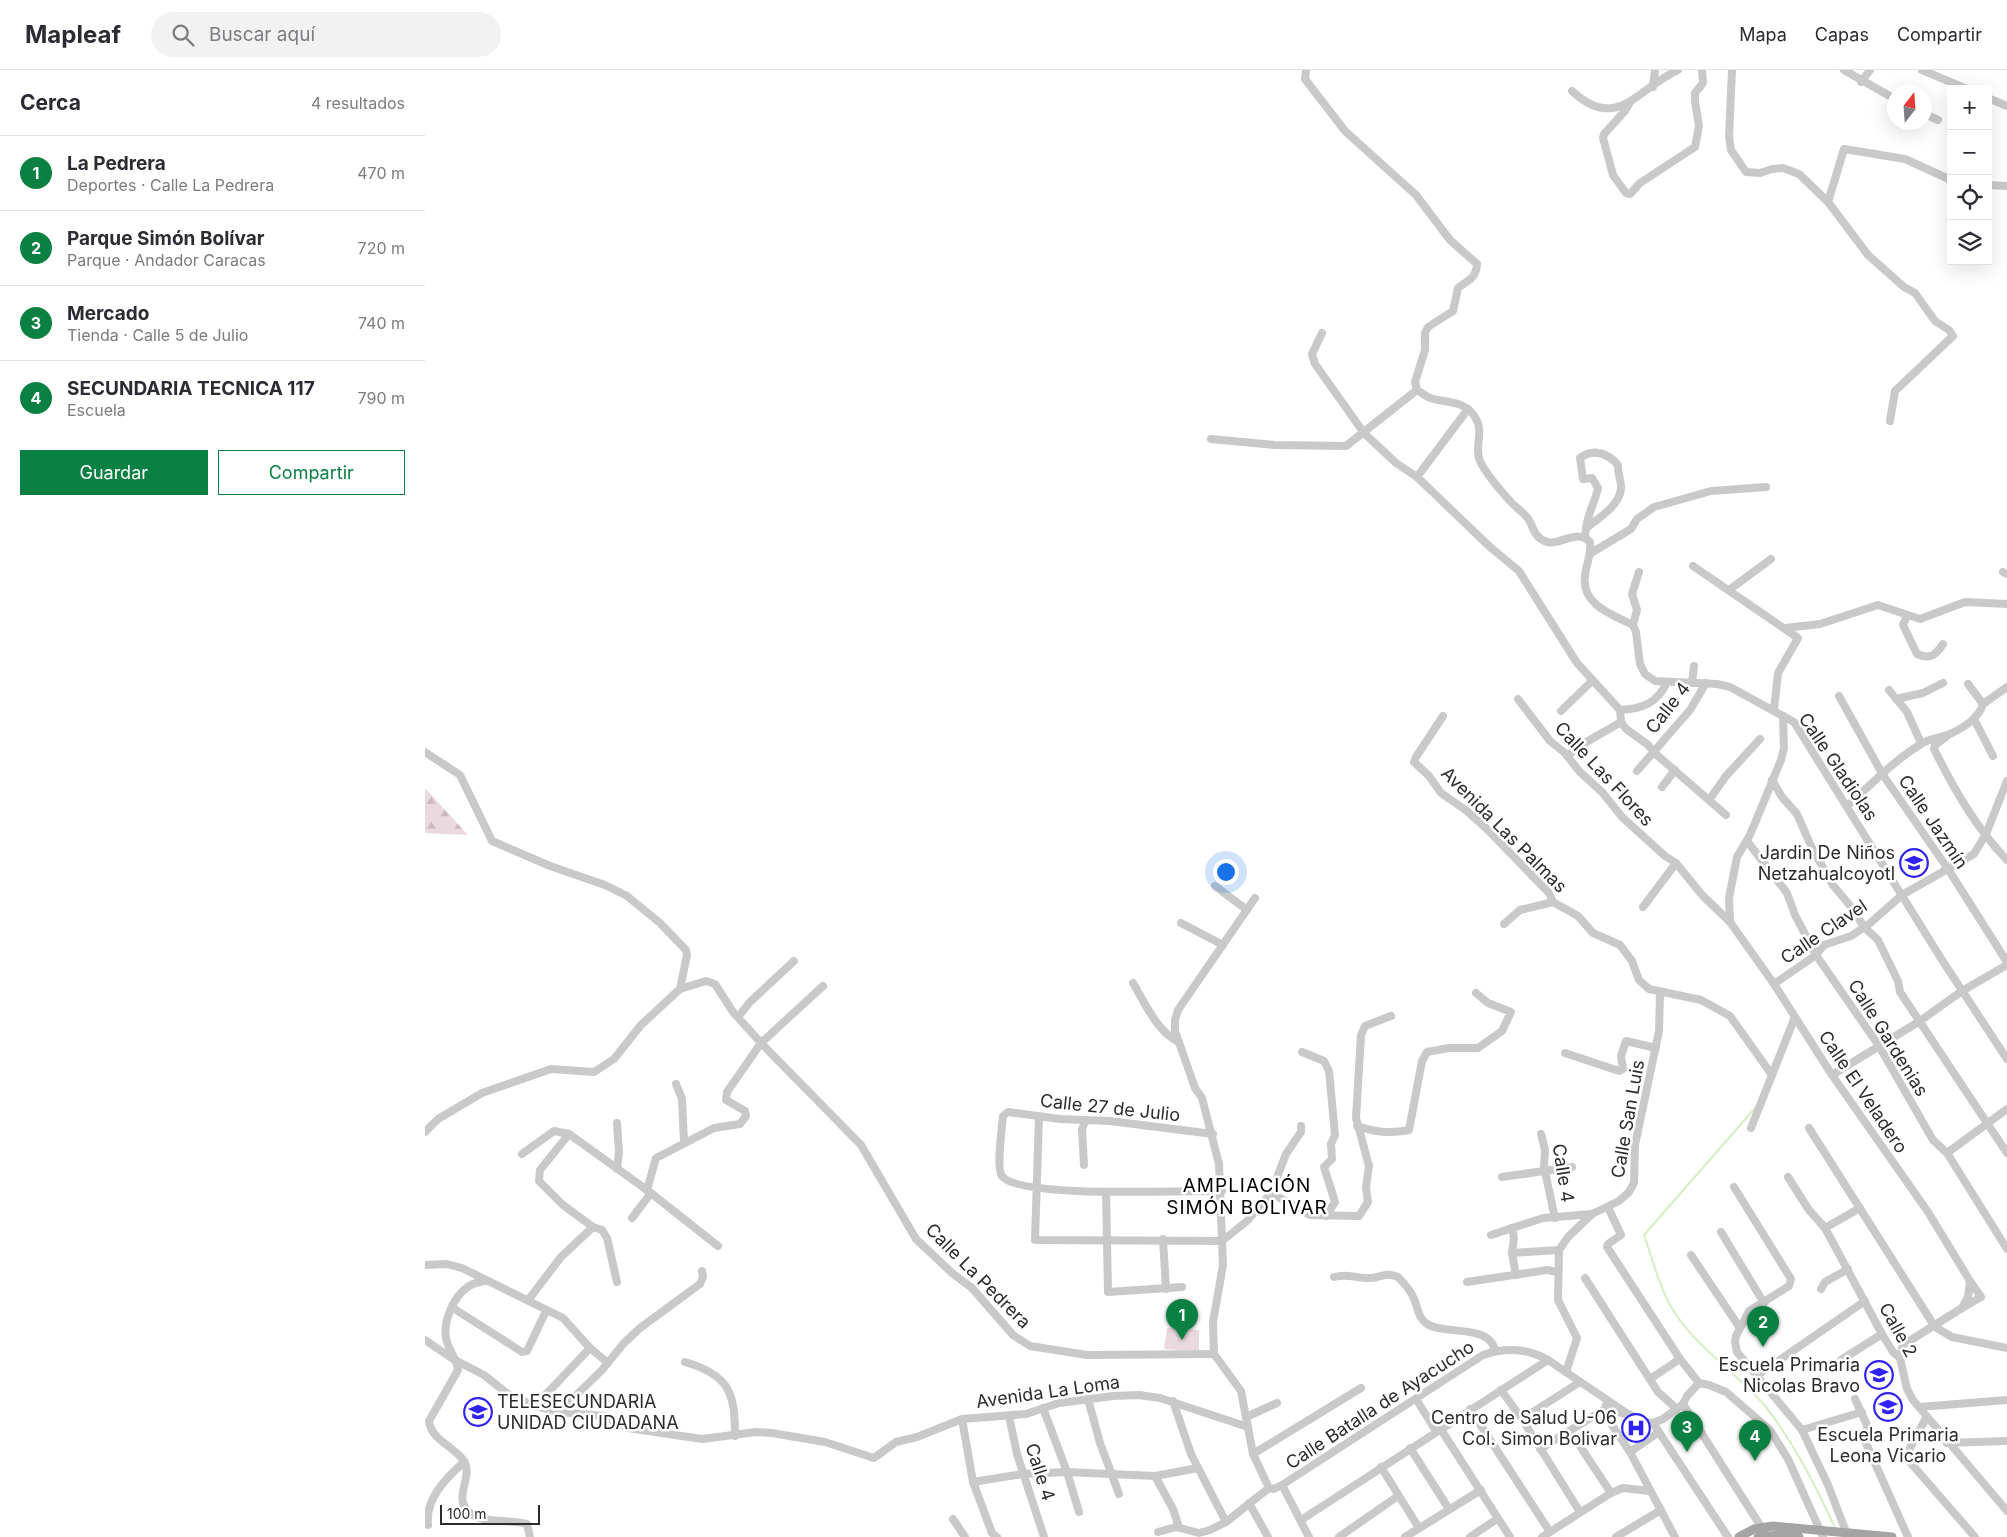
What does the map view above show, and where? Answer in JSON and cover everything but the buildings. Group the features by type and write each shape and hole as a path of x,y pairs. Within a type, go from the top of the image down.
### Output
{"main road":[{"path":"1739,1537 1754,1529 1762,1533 1799,1537"},
{"path":"1762,1533 1822,1533 1892,1537"}],"street":[{"path":"1306,70 1305,79 1345,130 1416,195 1450,240 1477,264 1472,281 1458,288 1453,310 1428,327 1425,333 1425,350 1415,382 1417,390 1430,398 1453,402 1468,409 1479,424 1481,437 1478,452 1481,461 1511,502 1523,512 1541,540 1548,543 1577,535 1585,537 1591,542 1591,553 1585,578 1587,596 1610,615 1633,625 1637,610 1632,594 1639,572"},
{"path":"1653,87 1655,70"},
{"path":"1572,91 1581,100 1599,109 1618,107 1630,102 1677,70"},
{"path":"1630,102 1603,138 1613,175 1626,193 1630,194 1640,182 1695,147 1699,126 1695,93 1703,83 1702,70"},
{"path":"1731,70 1729,136 1731,150 1746,172 1753,174 1772,169 1792,169 1828,202 1868,255 1904,287 1915,293 1935,321 1949,330 1953,336 1895,391 1890,421"},
{"path":"1844,70 1861,82 1887,95"},
{"path":"1861,82 1870,70"},
{"path":"1922,70 1958,85"},
{"path":"1992,100 2007,106"},
{"path":"1932,117 1938,120"},
{"path":"1828,202 1844,149 1905,159 1947,178"},
{"path":"1992,185 2007,186"},
{"path":"1322,333 1312,354 1315,364 1364,433 1396,463 1417,477 1489,547 1519,571 1577,663 1620,710 1621,722 1626,729 1647,744 1726,815"},
{"path":"1211,439 1274,445 1346,446 1417,390"},
{"path":"1417,477 1468,409"},
{"path":"1585,537 1589,509 1595,501 1599,488 1592,478 1583,479 1580,458 1587,453 1599,453 1611,456 1618,465 1617,475 1622,487 1617,501 1587,528"},
{"path":"1591,553 1631,529 1637,519 1654,507 1711,491 1746,486 1766,487"},
{"path":"1729,590 1771,559"},
{"path":"1693,566 1798,638 1778,673 1774,710"},
{"path":"1785,628 1836,620 1873,605 1887,606 1921,619 1965,602 2007,604"},
{"path":"1907,615 1903,623 1904,631 1917,654 1930,657 1936,655 1943,644"},
{"name":"Calle Gladiolas","path":"1633,625 1636,632 1640,664 1645,674 1655,681 1706,683 1730,687 1794,722 1961,991 2007,1058"},
{"path":"1692,683 1694,666"},
{"path":"1561,711 1592,681"},
{"path":"1620,710 1632,709 1651,703 1662,694 1667,682"},
{"path":"1897,699 1923,693 1943,682"},
{"name":"Calle 4","path":"1637,771 1689,710 1706,683"},
{"path":"1968,684 1983,704"},
{"path":"2007,687 1983,704 1981,713 1935,745 1934,749 1958,796 2007,860"},
{"path":"1889,690 1907,712 1921,743"},
{"name":"Calle Jazmín","path":"1839,696 1883,775 1948,869 2007,963"},
{"name":"Calle Las Flores","path":"1518,699 1550,741 1603,792 1621,817 1665,856 1676,863"},
{"name":"Avenida Las Palmas","path":"1443,716 1414,762 1429,776 1441,794 1467,810 1489,831 1549,892 1553,902 1578,916 1593,933 1620,945 1632,961 1639,980 1649,989 1660,993"},
{"path":"1730,922 1729,898 1731,880 1737,857 1747,841 1784,748 1783,716"},
{"path":"1974,718 1993,756"},
{"path":"1567,756 1583,744 1621,722"},
{"path":"1847,806 1865,788 1883,775 1888,768 1921,743 1949,735"},
{"path":"1709,800 1726,776 1760,739"},
{"path":"425,752 459,775 492,841 550,866 605,885 633,900 660,923 686,950 680,990 641,1026 614,1059 594,1072 551,1069 482,1092 438,1119 425,1132"},
{"path":"1662,787 1675,770"},
{"path":"1772,780 1782,798 1797,814 1811,846 1832,884 1852,908 1864,927 1878,940 1898,981 1900,992 2007,1153"},
{"name":"Calle Clavel","path":"1774,984 1816,954 1824,945 1851,936 1903,895 1974,854 1986,834 2007,781"},
{"name":"Calle Gardenias","path":"1747,841 1787,893 1795,915 1816,954 1879,1046 1933,1140 1947,1152 2007,1249"},
{"path":"1643,907 1676,863"},
{"name":"Calle El Veladero","path":"1676,863 1702,895 1730,922 1774,984 1832,1075 1928,1212 1981,1297 1962,1308"},
{"path":"1215,886 1230,900 1247,910"},
{"path":"1255,898 1178,1010 1175,1025 1195,1088 1202,1098 1213,1134 1219,1164 1222,1191 1223,1265 1213,1322 1214,1354 1241,1391 1253,1454 1269,1488"},
{"path":"1504,924 1520,910 1553,902"},
{"path":"1181,923 1223,945"},
{"path":"738,1017 750,1002 794,961"},
{"path":"1832,1075 1921,1021 1961,991 2007,963"},
{"name":"Calle La Pedrera","path":"680,990 711,981 738,1017 761,1043 861,1144 916,1238 972,1288 1013,1335 1029,1346 1087,1355 1214,1354"},
{"path":"1133,983 1162,1029 1179,1042"},
{"path":"632,1218 649,1191 655,1158 714,1128 740,1124 743,1121 745,1111 725,1100 727,1092 761,1043 823,986"},
{"path":"1357,1126 1374,1132 1390,1133 1409,1130 1422,1061 1427,1052 1449,1048 1478,1048 1502,1031 1511,1012 1488,1003 1476,993"},
{"path":"1660,993 1701,1000 1730,1016 1772,1075"},
{"name":"Calle San Luis","path":"1491,1235 1543,1218 1592,1214 1625,1197 1633,1183 1635,1145 1656,1048 1661,1013 1660,993"},
{"path":"1271,1193 1310,1215 1359,1216 1368,1202 1366,1187 1369,1166 1357,1126 1357,1076 1361,1035 1365,1026 1391,1016"},
{"path":"1751,1128 1795,1017"},
{"path":"1565,1053 1622,1071 1621,1056 1626,1041 1656,1048"},
{"path":"1301,1052 1324,1060 1329,1071 1335,1135 1331,1144 1332,1159 1324,1167 1335,1202 1326,1216"},
{"path":"676,1084 682,1099 684,1142"},
{"path":"1947,1152 2007,1109"},
{"name":"Calle 27 de Julio","path":"1038,1187 1018,1185 1004,1179 999,1171 1003,1116 1005,1112 1039,1117 1109,1121 1213,1134"},
{"path":"1039,1117 1035,1240 1107,1242 1163,1240 1223,1241 1247,1221 1271,1193 1286,1154 1291,1144 1301,1132 1301,1126"},
{"path":"1084,1165 1083,1129 1086,1120"},
{"path":"617,1122 619,1145 617,1168"},
{"path":"1809,1128 1935,1327 1952,1337 2007,1348"},
{"path":"522,1154 554,1131 569,1134 649,1191 718,1246"},
{"path":"569,1134 540,1170 539,1180 563,1205 593,1228 602,1230 607,1238 617,1282"},
{"name":"Calle 4","path":"1541,1134 1544,1141 1545,1170 1555,1218"},
{"path":"1502,1177 1572,1167"},
{"name":"Calle 2","path":"1788,1177 1809,1210 1825,1228 1893,1352 1900,1358 1907,1389 1926,1418 2007,1510"},
{"path":"1038,1187 1106,1192 1222,1191"},
{"path":"1734,1187 1791,1279 1791,1282 1764,1303 1749,1311 1735,1342 1737,1352 1802,1430 1828,1485 1847,1535"},
{"path":"1106,1192 1108,1292 1182,1287"},
{"path":"1608,1207 1621,1235 1607,1245 1680,1359 1699,1383 1725,1392 1770,1430 1788,1459 1822,1533"},
{"path":"1825,1228 1860,1208"},
{"path":"1566,1372 1577,1338 1559,1300 1559,1250 1568,1237 1592,1214"},
{"path":"529,1299 561,1257 593,1228"},
{"path":"1512,1228 1514,1238 1512,1253 1516,1275"},
{"path":"1721,1232 1764,1303"},
{"path":"1163,1240 1166,1289"},
{"path":"1512,1253 1559,1250"},
{"path":"1691,1255 1740,1328"},
{"path":"425,1265 448,1263 462,1268 484,1281 529,1299 546,1311 563,1318 590,1348 607,1363"},
{"path":"1821,1289 1825,1282 1848,1269"},
{"path":"1467,1282 1547,1270 1558,1272"},
{"path":"559,1412 607,1363 624,1342 700,1284 703,1278 702,1271"},
{"path":"1335,1277 1344,1274 1369,1279 1385,1273 1398,1276 1415,1300 1418,1316 1430,1325 1466,1331 1484,1337 1494,1345 1495,1351"},
{"path":"1585,1278 1667,1403 1680,1407 1762,1533"},
{"path":"484,1281 470,1285 462,1292 446,1324 447,1345 458,1362 458,1370 429,1421 430,1430 464,1462 467,1478 463,1501 465,1507 476,1516 488,1520 527,1524 530,1537"},
{"path":"1900,1358 1903,1345 1935,1327 1962,1308 1968,1297 1970,1281"},
{"path":"1758,1375 1865,1301"},
{"path":"453,1308 522,1352 527,1351 546,1311"},
{"path":"1841,1360 1883,1334"},
{"path":"425,1340 458,1362 484,1375 508,1394 535,1406 559,1412 605,1416 628,1428 702,1439 735,1436 735,1407 724,1381 701,1367 685,1362"},
{"path":"535,1406 590,1348"},
{"name":"Calle Batalla de Ayacucho","path":"1309,1537 1283,1486 1483,1355 1495,1351 1522,1349 1535,1352 1580,1382 1607,1404 1637,1420 1653,1423"},
{"path":"1650,1379 1680,1359"},
{"path":"1301,1520 1547,1360"},
{"path":"1522,1419 1580,1382"},
{"path":"1699,1383 1680,1407 1653,1423 1728,1537"},
{"path":"1253,1454 1361,1388"},
{"path":"1501,1390 1522,1419 1580,1512"},
{"name":"Avenida La Loma","path":"735,1436 756,1432 772,1433 825,1442 874,1458 896,1442 962,1419 1026,1414 1043,1408 1088,1399 1139,1395 1173,1401 1248,1428"},
{"path":"1088,1399 1119,1494"},
{"path":"1416,1399 1481,1490 1497,1519 1510,1537"},
{"path":"1855,1399 1867,1425 1865,1441 1908,1537"},
{"path":"1919,1407 2007,1400"},
{"path":"1173,1401 1199,1468 1225,1522"},
{"path":"1246,1417 1277,1404"},
{"path":"1540,1449 1607,1404"},
{"path":"1607,1404 1606,1416 1630,1452 1675,1537"},
{"path":"1043,1408 1067,1472 1079,1512"},
{"path":"1471,1409 1550,1532"},
{"path":"1802,1430 1862,1412"},
{"name":"Calle 4","path":"1009,1416 1023,1474 1044,1537"},
{"path":"1926,1418 1910,1448 1909,1461 1975,1537"},
{"path":"962,1419 973,1482 992,1533 997,1537"},
{"path":"1569,1431 1611,1493"},
{"path":"1630,1452 1659,1432"},
{"path":"1947,1443 2007,1441"},
{"path":"1409,1448 1449,1509"},
{"path":"428,1525 426,1516 429,1502 452,1472 464,1462"},
{"path":"1381,1467 1419,1528"},
{"path":"973,1482 1023,1474 1067,1472 1155,1476 1199,1468"},
{"path":"1155,1476 1173,1509 1178,1524 1176,1528"},
{"path":"1158,1532 1176,1528 1203,1532 1225,1522 1269,1488 1274,1489 1283,1486"},
{"path":"1542,1537 1611,1493 1623,1488 1650,1491"},
{"path":"1405,1537 1481,1490"},
{"path":"1339,1537 1398,1496"},
{"path":"1249,1503 1268,1537"},
{"path":"1616,1537 1661,1510"},
{"path":"953,1519 965,1537"},
{"path":"1470,1537 1497,1519"}],"green space":[{"path":"425,788 468,835 425,833"},
{"path":"1167,1328 1199,1330 1199,1351 1164,1349"}],"waterway":[{"path":"1756,1107 1644,1235 1662,1287 1678,1318 1689,1332 1753,1393 1776,1420 1804,1465 1835,1528"}],"place":[{"name":"Jardin De Niños Netzahualcoyotl","path":"1914,863"},
{"name":"La Pedrera","path":"1182,1340"},
{"name":"Parque Simón Bolívar","path":"1763,1347"},
{"name":"Escuela Primaria Nicolas Bravo","path":"1879,1375"},
{"name":"Escuela Primaria Leona Vicario","path":"1888,1407"},
{"name":"TELESECUNDARIA UNIDAD CIUDADANA","path":"478,1412"},
{"name":"Centro de Salud U-06 Col. Simon Bolivar","path":"1636,1428"},
{"name":"Mercado","path":"1687,1452"},
{"name":"SECUNDARIA TECNICA 117","path":"1755,1461"}],"district":[{"name":"AMPLIACIÓN SIMÓN BOLIVAR","path":"1247,1196"}]}
